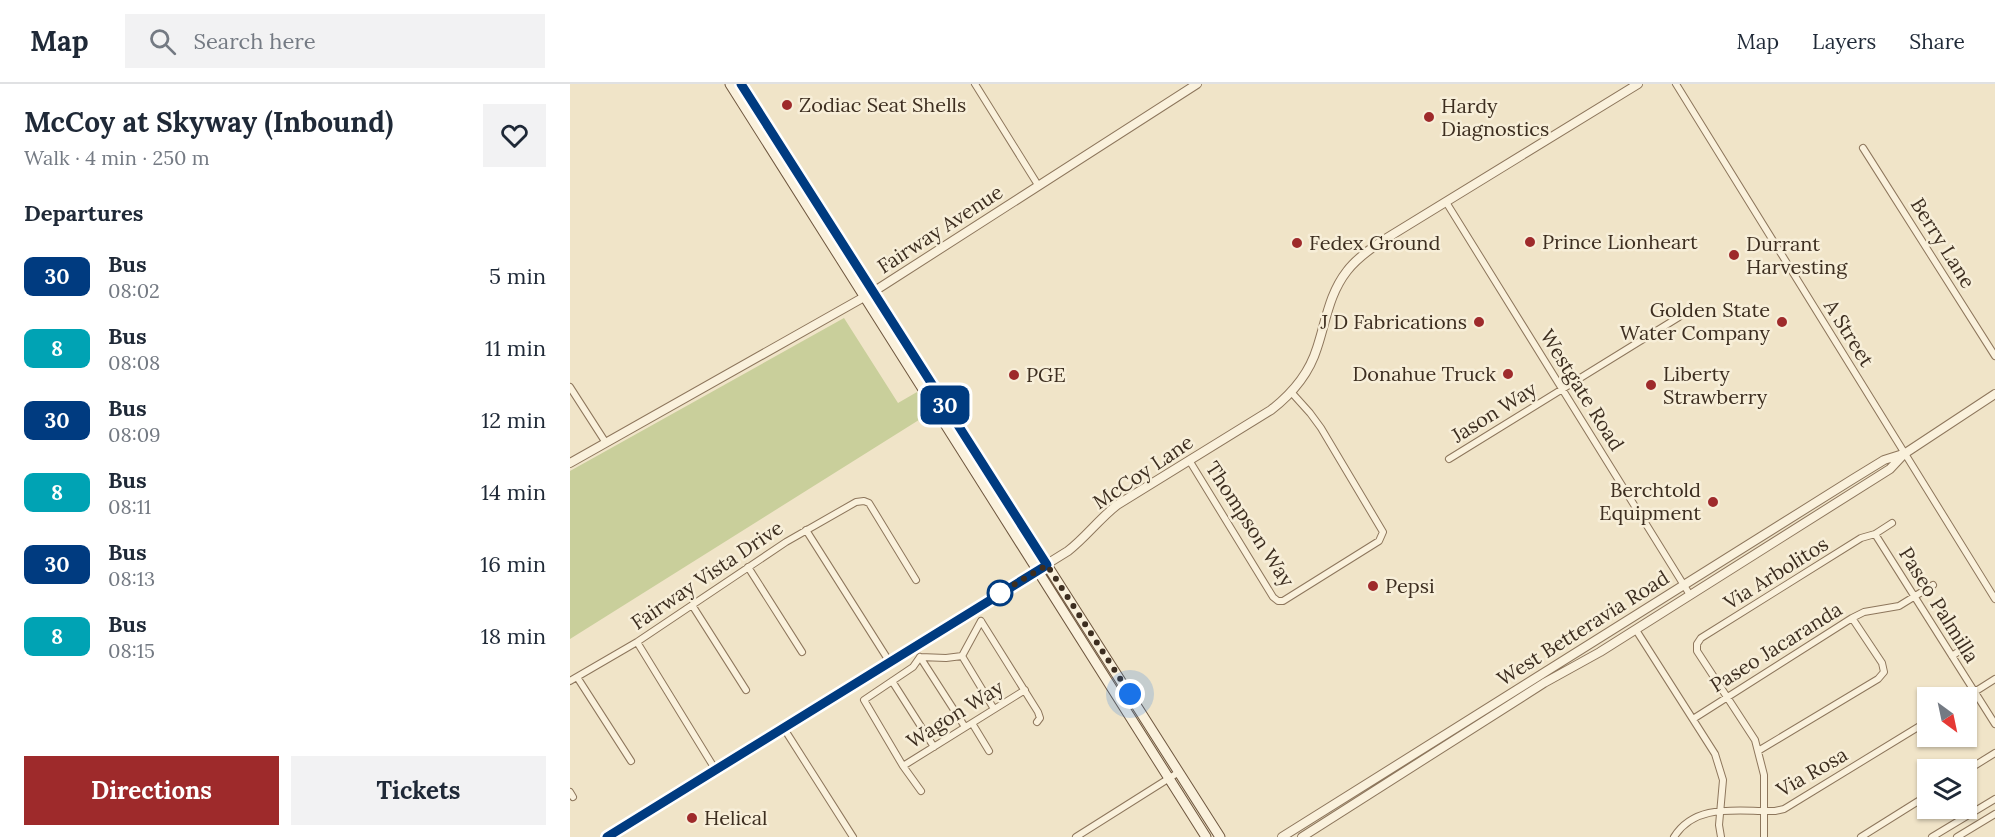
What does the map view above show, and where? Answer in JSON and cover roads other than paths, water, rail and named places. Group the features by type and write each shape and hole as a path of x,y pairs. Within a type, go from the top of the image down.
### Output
{"main road":[{"path":"730,84 869,295 1042,567 1206,837"},
{"path":"741,84 869,295"},
{"path":"1042,567 1220,837"}],"street":[{"path":"975,84 1038,185"},
{"name":"Fairway Avenue","path":"570,463 869,295 1197,84"},
{"name":"McCoy Lane","path":"607,837 1042,567 1080,541 1103,515 1271,410 1292,393 1306,374 1314,357 1332,296 1347,270 1369,250 1638,84"},
{"name":"A Street","path":"1676,84 1995,599"},
{"name":"Berry Lane","path":"1863,148 1995,356"},
{"name":"Westgate Road","path":"1446,202 1690,595"},
{"name":"Jason Way","path":"1449,459 1679,317"},
{"path":"570,387 606,443"},
{"name":"Thompson Way","path":"1189,460 1273,597 1278,601 1283,601 1379,541 1383,532 1316,420 1292,393"},
{"name":"West Betteravia Road","path":"1302,837 1544,683 1636,630 1890,469 1904,454 1995,394"},
{"name":"West Betteravia Road","path":"1282,837 1884,460 1904,454"},
{"name":"Fairway Vista Drive","path":"570,681 637,642 748,567 852,503 864,501 868,503 916,580"},
{"name":"Via Arbolitos","path":"1728,698 1697,651 1701,638 1861,538 1875,534 1892,524"},
{"path":"806,530 889,661"},
{"name":"Paseo Palmilla","path":"1875,534 1971,687"},
{"path":"748,567 802,652"},
{"name":"Paseo Jacaranda","path":"1693,719 1852,618 1864,612 1899,606 1933,585"},
{"path":"692,605 746,690"},
{"path":"1758,751 1878,679 1884,672 1882,663 1852,618"},
{"path":"962,657 981,621 1040,715 1037,722"},
{"path":"1636,630 1715,754 1723,780 1719,825 1721,837"},
{"path":"637,642 715,769"},
{"path":"1952,656 1968,645"},
{"path":"920,657 962,657"},
{"path":"920,657 913,668 864,700 903,766 921,791"},
{"path":"920,657 965,727"},
{"path":"962,657 994,709"},
{"path":"577,677 631,761"},
{"path":"1977,690 1995,679"},
{"path":"892,681 934,747"},
{"name":"Wagon Way","path":"903,766 1025,690"},
{"name":"Paseo Palmilla","path":"1977,697 1995,724"},
{"path":"1728,698 1755,740 1758,751 1764,775 1764,837"},
{"path":"972,723 989,751"},
{"path":"783,727 853,837"},
{"name":"Via Rosa","path":"1674,837 1682,826 1700,815 1721,811 1784,809 1917,728"},
{"path":"1977,764 1995,753"},
{"path":"1076,837 1179,772"},
{"path":"1932,837 1995,799"},
{"path":"1860,837 1917,802"},
{"path":"1957,837 1995,814"}],"place":[{"name":"Zodiac Seat Shells","path":"787,105"},
{"name":"Hardy Diagnostics","path":"1429,117"},
{"name":"Prince Lionheart","path":"1530,242"},
{"name":"Fedex Ground","path":"1297,243"},
{"name":"Durrant Harvesting","path":"1734,255"},
{"name":"J D Fabrications","path":"1479,322"},
{"name":"Golden State Water Company","path":"1782,322"},
{"name":"Donahue Truck","path":"1508,374"},
{"name":"PGE","path":"1014,375"},
{"name":"Liberty Strawberry","path":"1651,385"},
{"name":"Berchtold Equipment","path":"1713,502"},
{"name":"Pepsi","path":"1373,586"},
{"name":"Helical","path":"692,818"}]}
